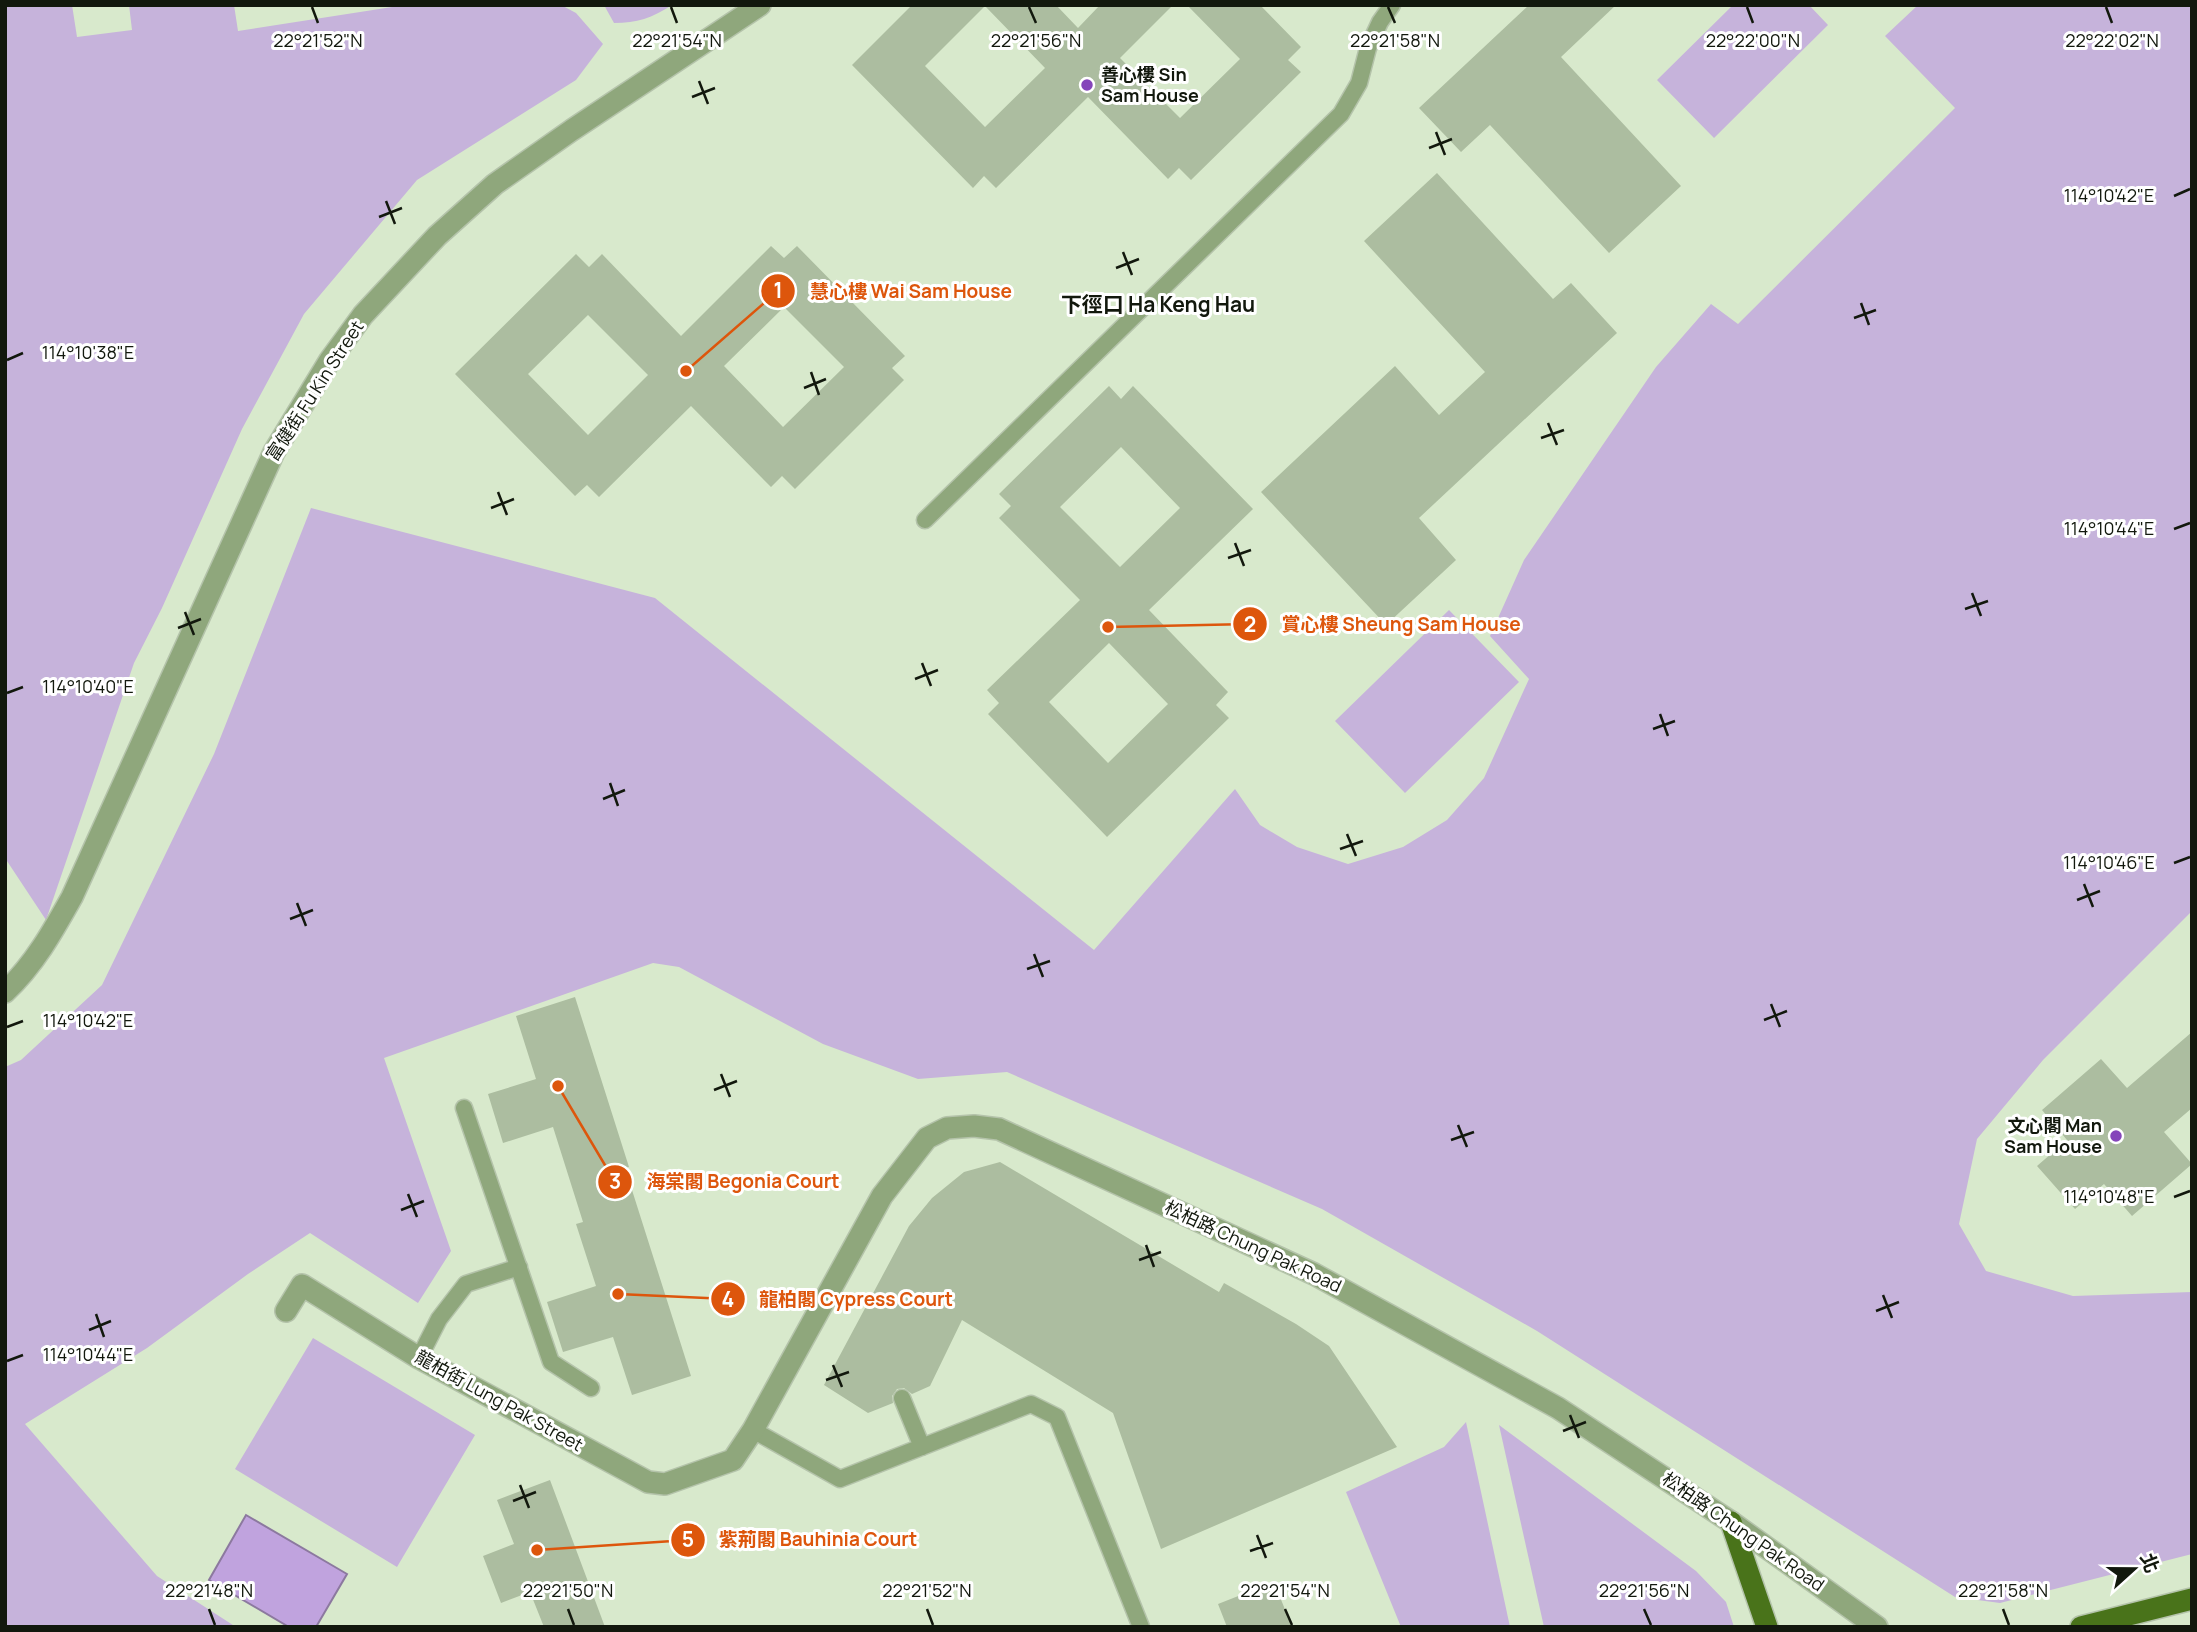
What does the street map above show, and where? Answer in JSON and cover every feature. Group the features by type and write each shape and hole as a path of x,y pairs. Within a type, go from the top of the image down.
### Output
{"main road":[{"path":"1731,1522 1767,1627"},
{"path":"2081,1627 2192,1599"}],"street":[{"name":"富健街 Fu Kin Street","path":"5,992 31,963 72,897 274,452 330,360 363,315 437,236 495,184 760,5"},
{"name":"松柏路 Chung Pak Road","path":"733,1460 753,1430 882,1196 927,1138 947,1128 974,1126 999,1129 1314,1274 1558,1408 1731,1522 1877,1627"},
{"name":"龍柏街 Lung Pak Street","path":"286,1311 302,1285 419,1358 648,1482 665,1484 733,1460"}],"lane":[{"path":"925,520 1341,114 1359,83 1368,48 1380,22 1392,5"},
{"path":"464,1108 551,1362 591,1388"},
{"path":"419,1358 439,1319 466,1284 519,1267"},
{"path":"902,1398 922,1447"},
{"path":"753,1430 840,1479 1031,1404 1057,1417 1141,1627"}],"shaded area":[{"path":"5,5 72,5 77,37 132,30 129,5 234,5 238,31 405,5 561,5 576,13 603,44 576,80 417,180 304,314 242,429 162,608 134,663 46,920 5,858"},
{"path":"604,5 672,5 644,19 614,23"},
{"path":"1733,5 1809,5 1828,25 1714,138 1657,80"},
{"path":"1918,5 2192,5 2192,911 2043,1060 1977,1139 1959,1224 1986,1271 2073,1296 2192,1292 2192,1554 2000,1603 1955,1597 1537,1331 1322,1209 1007,1072 918,1079 823,1044 679,967 653,963 384,1058 451,1251 418,1303 310,1233 248,1274 147,1348 25,1424 157,1576 236,1627 5,1627 5,1067 21,1060 102,985 214,754 311,508 655,598 1094,950 1235,789 1260,825 1297,847 1348,864 1403,847 1447,820 1484,778 1529,679 1490,636 1524,560 1656,367 1711,304 1738,324 1955,108 1885,36"},
{"path":"1449,610 1519,682 1405,793 1335,721"},
{"path":"313,1338 475,1435 397,1567 235,1469"},
{"path":"1466,1422 1510,1627 1401,1627 1346,1492 1444,1447"},
{"path":"1499,1425 1696,1571 1726,1602 1734,1627 1544,1627"},
{"path":"246,1515 347,1574 316,1627 289,1627 209,1580"}],"building":[{"name":"善心樓 Sin Sam House","path":"912,5 1056,5 1078,28 1100,5 1173,5 1120,58 1180,118 1240,59 1187,5 1260,5 1301,47 1288,60 1301,72 1191,180 1179,168 1168,179 1088,97 996,188 984,176 973,188 852,65","holes":["985,6 1045,68 985,127 925,66"]},
{"path":"1529,5 1616,5 1561,57 1681,186 1609,253 1490,125 1461,152 1419,108"},
{"path":"1437,173 1553,299 1571,283 1617,333 1419,518 1456,560 1386,625 1261,492 1395,366 1439,415 1485,372 1364,241"},
{"path":"771,246 784,258 797,246 905,356 892,368 904,380 795,489 782,476 771,487 691,406 599,497 587,485 575,496 455,374 576,254 589,267 602,254 681,336","holes":["784,307 844,367 783,427 724,366","588,315 648,375 588,435 528,374"]},
{"path":"1109,386 1121,399 1133,386 1253,509 1149,610 1228,692 1216,705 1229,718 1107,837 988,714 999,703 987,690 1080,600 999,518 1011,506 999,494","holes":["1121,447 1180,508 1120,567 1060,507","1109,643 1168,704 1108,763 1049,702"]},
{"path":"575,997 629,1167 625,1168 691,1376 632,1395 613,1337 563,1352 547,1302 596,1286 576,1224 583,1222 553,1127 503,1143 488,1094 536,1079 516,1016"},
{"name":"文心閣 Man Sam House","path":"2192,1032 2192,1108 2164,1132 2192,1164 2132,1216 2104,1184 2075,1209 2037,1166 2067,1140 2042,1110 2101,1059 2127,1088"},
{"path":"1000,1162 1219,1292 1224,1283 1329,1346 1397,1447 1161,1549 1113,1413 962,1320 930,1386 912,1394 904,1388 897,1389 892,1396 893,1403 868,1413 824,1385 909,1226 932,1198 964,1172"},
{"path":"550,1480 605,1627 544,1627 530,1592 501,1603 483,1556 514,1544 497,1500"},
{"path":"1274,1582 1292,1627 1227,1627 1218,1604"}],"place":[{"name":"善心樓 Sin Sam House","path":"1087,85"},
{"name":"慧心樓 Wai Sam House","path":"686,371"},
{"name":"賞心樓 Sheung Sam House","path":"1108,627"},
{"name":"海棠閣 Begonia Court","path":"558,1086"},
{"name":"文心閣 Man Sam House","path":"2116,1136"},
{"name":"龍柏閣 Cypress Court","path":"618,1294"},
{"name":"紫荊閣 Bauhinia Court","path":"537,1550"}],"district":[{"name":"下徑口 Ha Keng Hau","path":"1158,305"}]}
